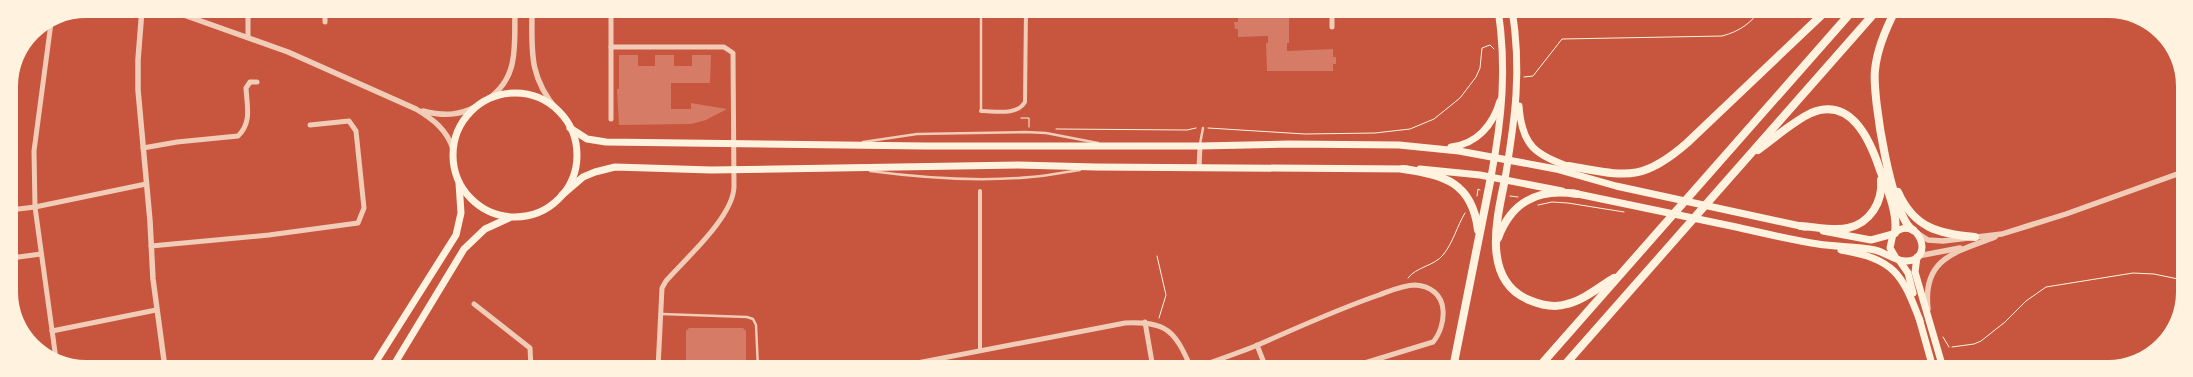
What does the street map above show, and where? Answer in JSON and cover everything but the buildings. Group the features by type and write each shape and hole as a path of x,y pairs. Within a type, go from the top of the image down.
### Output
{"highway":[{"path":"1568,166 1622,175 1645,170 1666,160 1687,143 1820,17"},
{"path":"1545,360 1847,17"},
{"path":"1569,360 1871,17"},
{"path":"1892,17 1881,43 1874,81 1878,118 1901,214 1907,226 1915,232"},
{"path":"1744,160 1797,121 1810,114 1828,110 1844,114 1858,124 1868,138 1892,208 1894,234"},
{"path":"1801,226 1847,228 1863,222 1872,213 1880,196 1881,187 1877,161"},
{"path":"1889,166 1900,196 1910,212 1919,220 1938,232 1976,237"},
{"path":"1403,168 1440,176 1461,189 1468,198 1476,215 1478,242"},
{"path":"1455,360 1491,177"},
{"path":"1506,179 1496,229 1496,243 1500,268 1509,284 1523,296 1542,304 1562,305 1573,302 1622,273"},
{"path":"1496,243 1511,213 1528,199 1551,193 1577,194"}],"main road":[{"path":"1491,177 1503,103 1504,81 1499,17"},
{"path":"1513,17 1522,126 1528,141 1541,155 1616,186"},
{"path":"570,128 582,136 599,142 1117,146 1336,144 1439,148 1460,146 1485,130 1491,123 1497,110 1504,81"},
{"path":"1506,179 1518,92"},
{"path":"377,360 456,234 461,205 453,149 459,128 477,106 488,99 505,94 524,93 545,100 557,110 570,128 576,142 576,164 572,178 562,195"},
{"path":"1439,148 1556,169 1616,186 1871,240 1894,234 1903,229 1915,232 1922,247 1917,257 1915,272 1941,360"},
{"path":"397,360 469,243 490,226 517,216 542,211 583,177 608,168 848,168 1018,164 1096,168 1403,168 1491,177 1867,255 1886,265 1897,274 1905,284 1920,321"},
{"path":"458,180 467,194 482,208 500,215 517,216"},
{"path":"1894,234 1890,248 1909,277 1931,360"},
{"path":"1819,244 1876,250 1906,261 1917,257"}],"street":[{"path":"141,17 138,90 156,310 164,360"},
{"path":"189,17 248,37 327,68 416,109 437,124 448,136 453,149"},
{"path":"248,17 248,37"},
{"path":"326,17 326,22"},
{"path":"488,99 502,86 512,68 515,17"},
{"path":"532,17 532,59 534,71 542,90 557,110"},
{"path":"611,17 611,119"},
{"path":"981,111 1015,110 1021,108 1025,102 1026,17"},
{"path":"1332,17 1332,27"},
{"path":"50,28 34,151 35,208 55,351"},
{"path":"611,47 716,47 728,49 734,57 734,191 728,210 662,288 658,360"},
{"path":"143,148 178,142 238,136 245,129 248,120 246,88 250,82 257,82"},
{"path":"416,109 444,115 465,112 477,106"},
{"path":"151,246 260,236 358,223 364,208 356,131 349,121 310,125"},
{"path":"1200,146 1200,168"},
{"path":"1929,316 1927,290 1933,272 1948,257 2002,234 2057,217 2176,174"},
{"path":"17,209 35,208 146,184"},
{"path":"980,191 980,351"},
{"path":"1915,232 1928,240 1937,241 2002,234"},
{"path":"1917,257 1972,246"},
{"path":"17,257 41,254"},
{"path":"1217,360 1347,306 1401,287 1415,285 1427,288 1440,298 1443,314 1437,338 1433,342 1374,360"},
{"path":"474,304 530,348 531,360"},
{"path":"52,331 156,310"},
{"path":"1145,322 1152,360"},
{"path":"940,360 1125,323 1145,322 1164,328 1180,344 1187,360"},
{"path":"1257,345 1263,360"}],"lane":[{"path":"981,17 981,111"},
{"path":"1200,146 1203,128"},
{"path":"856,144 917,134 1025,132 1117,146"},
{"path":"848,168 927,178 1032,177 1096,168"},
{"path":"660,314 747,317 752,319 756,325 758,360"}],"path":[{"path":"1523,77 1533,76 1562,39 1722,36 1736,32 1748,25 1755,17"},
{"path":"1211,128 1305,134 1376,133 1410,129 1434,118 1453,105 1476,77 1480,68 1482,48 1490,45 1494,49"},
{"path":"1020,118 1029,118 1029,127"},
{"path":"1055,128 1187,130 1196,128"},
{"path":"1476,198 1478,189"},
{"path":"1507,195 1520,199"},
{"path":"1533,207 1560,202 1624,213 1626,210"},
{"path":"1401,287 1411,274 1432,265 1443,255 1465,213"},
{"path":"1156,324 1166,295 1157,256"},
{"path":"1949,346 1974,344 1981,341 2005,322 2026,301 2046,287 2134,273 2154,274 2176,278"}]}
